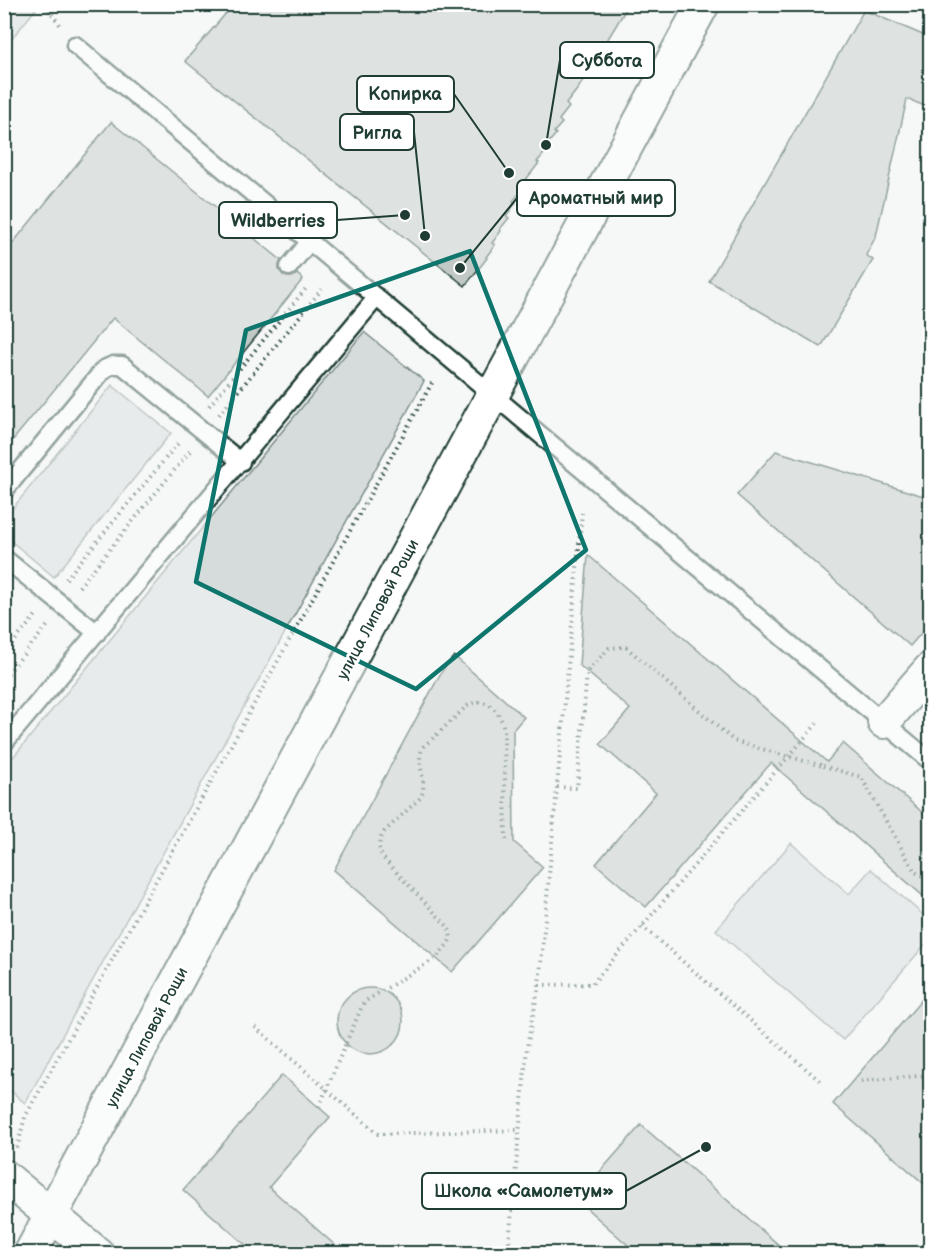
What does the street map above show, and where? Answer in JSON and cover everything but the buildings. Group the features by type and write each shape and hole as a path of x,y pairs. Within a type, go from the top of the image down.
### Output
{"street":[{"name":"улица Липовой Рощи","path":"30,1254 703,4"},
{"path":"884,722 930,669"},
{"path":"9,1167 51,1214 98,1254"}],"lane":[{"path":"75,45 930,761"},
{"path":"289,267 310,241"},
{"path":"4,743 377,297"},
{"path":"4,491 104,369 113,365 122,365 241,462"},
{"path":"4,558 97,633"}],"path":[{"path":"4,654 58,601 200,428 313,280"},
{"path":"4,678 58,601 200,428 322,289"},
{"path":"9,1167 25,1117 432,383"},
{"path":"508,1254 527,1047 540,985 582,513"},
{"path":"557,787 577,788 587,672 609,648 626,647 734,741 861,777 915,872 930,879"},
{"path":"319,1107 364,1002 436,958 451,938 449,928 383,858 378,849 384,832 424,793 420,752 424,746 467,706 477,703 486,703 496,710 504,729 506,842"},
{"path":"540,985 592,984 820,720"},
{"path":"642,926 820,1081"},
{"path":"255,1027 378,1134 519,1130"},
{"path":"861,1081 930,1075"}],"highlighted area":[{"path":"470,251 586,550 416,689 196,582 246,330"}],"shaded area":[{"path":"4,5 39,5 5,47"},
{"path":"364,332 424,381 25,1103 5,1086 5,767"},
{"path":"112,385 171,433 54,577 5,536 5,518"},
{"path":"791,843 849,894 871,869 930,921 930,939 843,1040 716,930"}],"place":[{"name":"Суббота","path":"546,145"},
{"name":"Копирка","path":"509,173"},
{"name":"Wildberries","path":"405,215"},
{"name":"Ригла","path":"425,236"},
{"name":"Ароматный мир","path":"460,268"},
{"name":"Школа «Самолетум»","path":"706,1147"}]}
